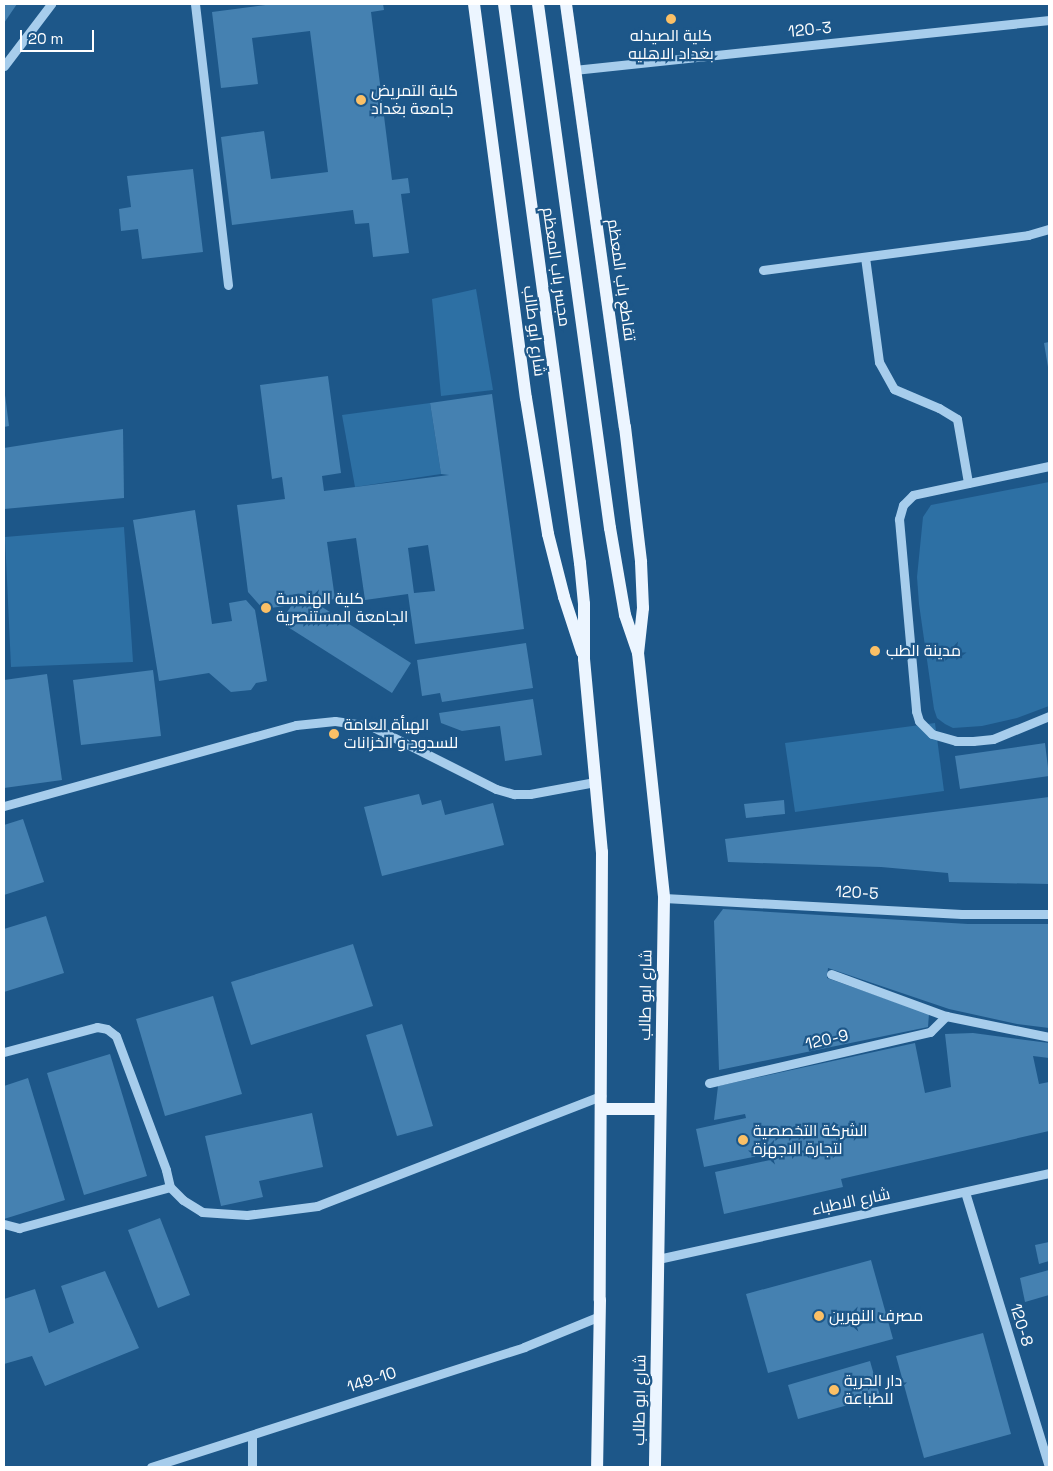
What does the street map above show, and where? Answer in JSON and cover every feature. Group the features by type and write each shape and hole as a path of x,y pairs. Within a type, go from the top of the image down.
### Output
{"main road":[{"name":"شارع ابو طالب","path":"474,4 526,398 548,534 564,597 584,659"},
{"name":"مجسر باب المعظم","path":"504,4 575,534"},
{"name":"مجسر باب المعظم","path":"538,4 610,528"},
{"name":"تقاطع باب المعظم","path":"566,4 624,417 640,562 643,608 638,653"},
{"name":"شارع ابو طالب","path":"610,528 625,616 638,653 664,898 655,1467"},
{"name":"شارع ابو طالب","path":"575,534 584,604 584,659 602,852 600,1316 597,1467"},
{"path":"601,1109 660,1109"}],"street":[{"path":"4,66 51,4"},
{"path":"195,4 228,285"},
{"name":"120-3","path":"574,70 1049,20"},
{"path":"763,270 1028,235 1049,230"},
{"path":"865,257 879,362 894,389 939,408 957,419 968,483"},
{"path":"1049,466 913,495 903,505 899,519 916,710 919,721 932,734 956,741 974,741 993,739 1049,716"},
{"path":"4,806 296,725 334,721 371,726 496,789 514,794 530,794 596,782"},
{"name":"120-5","path":"664,898 962,914 1049,914"},
{"path":"831,974 946,1016 1049,1037"},
{"name":"120-9","path":"709,1083 930,1032 946,1016"},
{"path":"4,1052 97,1027 107,1029 116,1036 166,1170 170,1187 183,1200 202,1212 247,1215 317,1206 601,1096"},
{"name":"شارع الاطباء","path":"658,1259 1049,1172"},
{"path":"4,1224 19,1228 170,1187"},
{"name":"120-8","path":"965,1192 1049,1467"},
{"name":"149-10","path":"151,1467 524,1347 600,1316"},
{"path":"252,1435 252,1467"}],"shaded area":[{"path":"476,289 493,390 441,396 432,299"},
{"path":"430,403 441,474 355,487 342,415"},
{"path":"1049,482 1049,706 1017,718 982,726 953,728 937,718 934,709 919,604 917,577 923,517 931,505"},
{"path":"124,527 133,662 11,667 5,537"},
{"path":"935,723 944,791 795,812 785,743"}],"building":[{"path":"4,4 17,4 4,23"},
{"path":"273,4 383,4 384,10 371,12 392,180 408,178 410,193 401,194 409,253 373,257 369,223 355,224 353,210 232,225 221,137 264,131 271,179 328,172 310,31 252,38 258,84 221,88 212,12"},
{"path":"193,169 203,252 142,259 138,229 121,231 119,209 131,207 127,176"},
{"path":"1049,342 1049,367 1048,367 1044,343"},
{"path":"328,376 341,473 322,476 324,491 449,475 441,474 430,403 492,394 524,629 415,644 408,594 365,600 356,538 327,542 335,599 314,602 411,663 392,693 280,622 292,605 263,609 248,592 237,505 285,499 282,477 272,479 260,385","holes":["428,545 435,591 414,593 408,548"]},
{"path":"4,387 9,426 4,427"},
{"path":"123,429 124,498 4,509 4,448"},
{"path":"195,510 212,624 232,621 229,603 246,600 255,610 267,681 256,683 251,690 231,692 209,673 159,681 133,520"},
{"path":"526,643 533,688 442,702 440,693 422,696 417,660"},
{"path":"153,670 161,736 81,745 73,680"},
{"path":"47,674 62,780 4,788 4,680"},
{"path":"533,699 542,755 505,761 500,726 462,731 441,723 439,713"},
{"path":"1045,743 1049,776 960,789 955,756"},
{"path":"419,794 422,805 441,800 445,815 493,803 504,845 382,876 364,807"},
{"path":"1049,797 1049,884 949,882 948,873 881,867 728,862 725,839"},
{"path":"784,800 785,814 746,818 744,804"},
{"path":"23,819 44,882 4,895 4,825"},
{"path":"723,909 968,924 1049,924 1049,1028 1017,1024 949,1009 828,968 827,978 929,1014 928,1027 719,1070 714,921"},
{"path":"46,916 64,973 4,992 4,929"},
{"path":"353,944 373,1006 251,1045 231,982"},
{"path":"213,996 242,1094 165,1116 136,1019"},
{"path":"402,1024 433,1126 397,1136 366,1035"},
{"path":"973,1033 1049,1043 1049,1058 1033,1056 1039,1084 1049,1082 1049,1131 841,1179 843,1187 724,1214 715,1172 779,1158 778,1152 704,1167 696,1129 746,1118 745,1114 714,1120 718,1086 915,1043 925,1093 951,1087 945,1034"},
{"path":"110,1054 147,1176 84,1195 47,1073"},
{"path":"28,1078 65,1200 4,1219 4,1086"},
{"path":"312,1113 323,1167 259,1181 263,1197 221,1206 205,1136"},
{"path":"160,1218 190,1295 158,1308 128,1230"},
{"path":"1049,1242 1049,1261 1039,1264 1035,1245"},
{"name":"مصرف النهرين","path":"871,1260 893,1339 768,1373 746,1294"},
{"path":"1049,1270 1049,1295 1025,1302 1020,1278"},
{"path":"105,1271 139,1348 45,1386 32,1356 4,1364 4,1299 35,1289 49,1333 74,1323 61,1286"},
{"path":"983,1333 1011,1434 924,1458 896,1356"},
{"name":"دار الحرية للطباعة","path":"870,1361 880,1396 798,1419 788,1385"}],"place":[{"name":"كلية الصيدله بغداد الاهليه","path":"671,19"},
{"name":"كلية التمريض جامعة بغداد","path":"361,100"},
{"name":"كلية الهندسة الجامعة المستنصرية","path":"266,608"},
{"name":"مدينة الطب","path":"875,651"},
{"name":"الهيأة العامة للسدود و الخزانات","path":"334,734"},
{"name":"الشركة التخصصية لتجارة الاجهزة","path":"743,1140"},
{"name":"مصرف النهرين","path":"819,1316"},
{"name":"دار الحرية للطباعة","path":"834,1390"}]}
